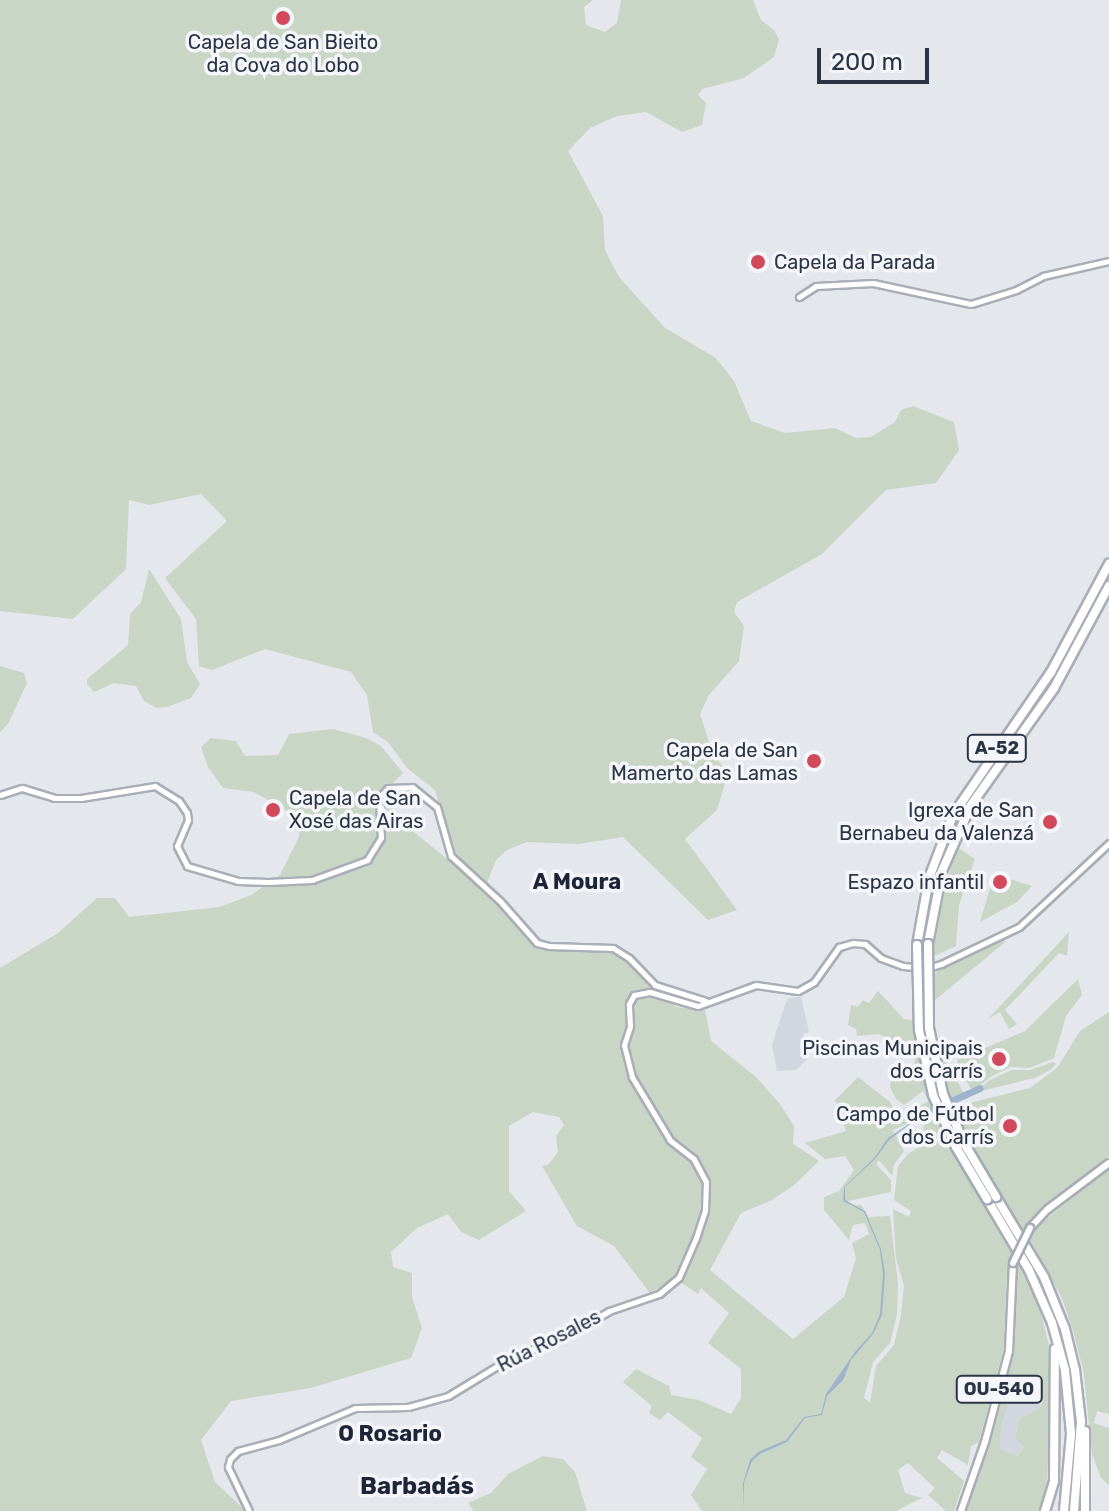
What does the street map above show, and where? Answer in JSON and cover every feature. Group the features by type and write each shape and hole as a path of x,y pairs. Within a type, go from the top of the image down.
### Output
{"highway":[{"name":"A-52","path":"1074,1511 1081,1422 1075,1370 1065,1329 1044,1277 956,1147 933,1095 919,1030 917,945 929,878 953,815 1051,672 1109,564"},
{"name":"A-52","path":"1064,1511 1070,1465 1069,1402 1052,1323 943,1094 929,1028 928,944 942,871 965,816 1054,688 1109,586"},
{"path":"1044,1277 1065,1319 1080,1383 1087,1465 1085,1511"},
{"path":"1045,1511 1054,1481 1056,1357 1052,1323"}],"main road":[{"name":"OU-540","path":"961,1511 985,1442 1009,1351 1013,1263 1030,1228 1048,1209 1109,1163"}],"street":[{"path":"799,297 816,286 873,283 971,304 1016,290 1043,276 1109,261"},
{"path":"0,795 22,788 54,798 81,798 148,786 161,788 179,801 189,817 177,846 187,866 238,881 268,882 312,880 367,860 381,838 379,798 388,788 412,787 437,807 451,856 500,901 537,943 613,948 629,958 655,985 711,1002 756,985 792,992 804,989 819,976 839,947 853,943 865,944 881,958 903,966 928,968 941,964 1019,927 1109,843"},
{"name":"Rúa Rosales","path":"249,1511 228,1467 232,1456 244,1449 281,1439 355,1408 408,1407 448,1396 504,1362 578,1329 609,1311 643,1302 667,1289 689,1258 705,1210 706,1182 699,1165 670,1140 632,1077 624,1045 630,1026 629,1004 634,995 645,992 682,1004 711,1002"}],"shaded area":[{"path":"801,996 809,1032 803,1034 808,1058 796,1070 777,1071 772,1045 776,1032 787,999"},
{"path":"1039,1387 1042,1406 1020,1419 1015,1437 1024,1447 1018,1456 1000,1449 1001,1426 1007,1404"}],"green space":[{"path":"0,0 593,0 584,7 586,25 605,32 617,23 621,0 753,0 761,20 774,30 779,39 774,57 744,78 702,89 698,95 706,103 702,125 682,132 646,112 617,116 590,128 568,151 603,216 605,250 619,277 665,328 716,358 734,381 751,421 785,433 835,428 856,438 871,437 895,422 901,410 913,406 954,422 959,450 936,483 886,490 822,554 737,602 734,612 744,626 739,661 709,695 700,714 713,754 728,773 717,810 685,839 737,910 708,920 623,837 579,844 527,842 507,850 496,860 487,883 464,865 452,849 435,790 407,768 388,742 373,732 367,695 351,672 265,649 212,670 199,666 196,619 165,578 227,521 201,494 149,505 129,500 126,569 73,619 0,611"},
{"path":"149,569 181,619 187,662 200,684 191,698 157,708 144,701 136,686 114,683 94,692 87,684 87,679 128,645 130,614 141,602"},
{"path":"0,666 24,673 27,683 8,724 0,732"},
{"path":"333,729 366,738 381,746 403,773 392,784 390,793 395,817 487,891 532,943 544,949 597,948 620,954 676,1007 705,1010 711,1041 756,1077 780,1104 794,1126 793,1144 819,1161 793,1186 770,1201 741,1213 710,1270 793,1339 844,1297 856,1258 852,1243 869,1234 865,1223 853,1225 849,1240 824,1210 824,1197 839,1191 854,1170 845,1156 825,1159 805,1143 846,1131 835,1100 858,1077 890,1102 897,1114 911,1111 929,1101 923,1091 904,1105 896,1099 890,1087 891,1080 899,1073 912,1081 916,1053 912,1044 893,1042 879,1034 857,1036 856,1029 848,1025 851,1005 858,1007 863,1000 869,1003 878,991 904,1019 914,1020 925,1039 946,1060 966,1097 893,1130 904,1151 894,1165 892,1176 879,1160 876,1164 891,1180 891,1192 848,1201 851,1206 861,1205 869,1217 890,1216 898,1283 897,1314 890,1343 873,1362 864,1398 870,1403 876,1366 894,1345 901,1315 904,1286 896,1258 893,1209 909,1217 911,1211 894,1200 898,1166 908,1154 922,1145 924,1123 959,1113 973,1102 1030,1088 1057,1068 1080,1031 1109,1012 1109,1156 1034,1217 1014,1252 1007,1278 1004,1347 979,1442 971,1446 968,1465 942,1450 937,1458 964,1481 954,1511 946,1511 928,1495 935,1488 908,1463 898,1470 905,1493 922,1498 896,1511 702,1511 691,1495 707,1469 691,1457 702,1438 668,1412 660,1420 649,1413 652,1406 623,1382 636,1369 669,1386 671,1395 699,1400 731,1414 741,1398 741,1369 708,1343 729,1313 701,1288 698,1294 674,1278 650,1293 614,1246 577,1226 542,1166 548,1165 558,1152 556,1136 564,1125 559,1117 533,1112 509,1126 509,1191 526,1211 479,1240 461,1232 448,1214 417,1228 391,1252 393,1267 412,1273 412,1297 422,1328 411,1358 311,1388 231,1401 201,1440 215,1482 246,1511 0,1511 0,968 58,933 97,898 115,898 129,917 220,907 251,895 280,875 299,837 299,818 254,792 223,788 208,767 201,747 211,738 236,741 245,756 278,755 289,734"},
{"path":"957,847 975,859 959,905 956,946 934,956 931,943"},
{"path":"1010,879 1032,886 1017,902 980,922 990,888"},
{"path":"1069,932 1067,956 1059,953 1005,1010 1017,1024 1009,1029 1000,1012 988,1019"},
{"path":"1002,937 1004,943 934,1001 933,975 944,966"},
{"path":"1078,979 1082,995 1066,1016 1054,1058 1029,1068 1011,1067 972,1091 959,1068 968,1065 958,1066 957,1060 1025,1031"},
{"path":"1053,1062 1056,1064 1050,1070 1035,1078 973,1093 990,1080 1012,1070 1030,1070"},
{"path":"1109,1168 1109,1414 1097,1411 1094,1423 1109,1428 1109,1485 1101,1478 1092,1454 1084,1374 1074,1334 1062,1298 1029,1238 1039,1225"},
{"path":"1018,1262 1040,1310 1051,1353 1047,1494 1041,1511 965,1511 995,1420 1013,1348 1014,1284","holes":["1039,1388 1042,1406 1020,1419 1015,1438 1024,1447 1018,1456 1000,1449 1001,1426 1008,1404"]},
{"path":"543,1456 563,1459 575,1472 587,1511 474,1511 468,1503 491,1493 508,1474"}],"water":[{"path":"931,1109 889,1140 875,1159 845,1187 845,1200 865,1211 881,1249 885,1273 882,1315 873,1334 851,1360 843,1380 827,1396 822,1415 805,1418 787,1442 752,1461 744,1483 743,1511 743,1483 750,1460 758,1452 786,1440 804,1417 821,1414 826,1394 855,1352 872,1333 880,1314 883,1274 880,1250 864,1212 843,1201 844,1187 874,1158 888,1138"}],"waterway":[{"path":"933,1109 980,1088"}],"place":[{"name":"Capela de San Bieito da Cova do Lobo","path":"283,18"},
{"name":"Capela da Parada","path":"758,262"},
{"name":"Capela de San Mamerto das Lamas","path":"814,761"},
{"name":"Capela de San Xosé das Airas","path":"273,810"},
{"name":"Igrexa de San Bernabeu da Valenzá","path":"1050,822"},
{"name":"Espazo infantil","path":"1000,882"},
{"name":"Piscinas Municipais dos Carrís","path":"999,1059"},
{"name":"Campo de Fútbol dos Carrís","path":"1010,1126"}],"district":[{"name":"A Moura","path":"577,882"},
{"name":"O Rosario","path":"390,1434"},
{"name":"Barbadás","path":"417,1487"}]}
